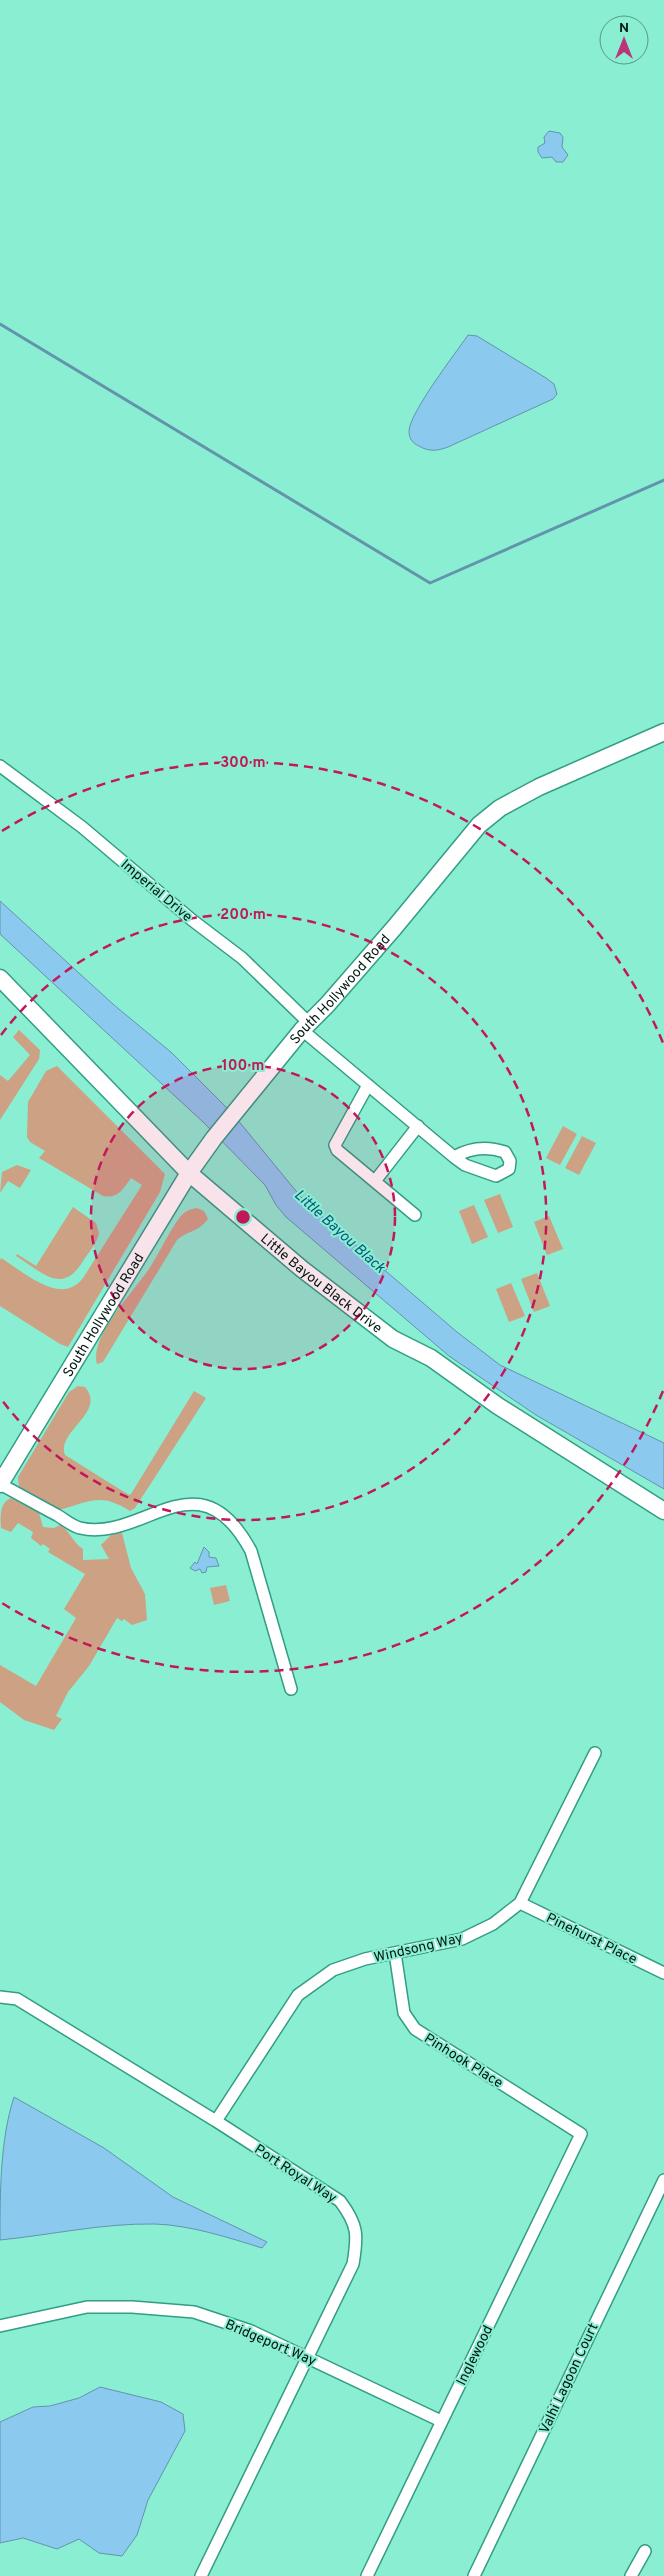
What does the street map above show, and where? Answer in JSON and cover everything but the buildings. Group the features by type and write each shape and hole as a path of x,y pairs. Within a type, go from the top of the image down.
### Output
{"main road":[{"name":"South Hollywood Road","path":"0,1484 189,1172 214,1138 305,1026 327,1005 382,942 479,825 500,808 539,787 664,732"},
{"name":"Little Bayou Black Drive","path":"0,978 189,1172 302,1268 393,1339 430,1358 498,1406 664,1511"}],"street":[{"name":"Imperial Drive","path":"0,766 82,827 192,920 242,958 305,1026 368,1085 454,1157"},
{"path":"368,1085 335,1145 337,1150 415,1214"},
{"path":"375,1181 418,1126"},
{"path":"0,1484 79,1528 98,1529 182,1512 223,1516 244,1539 251,1551 291,1690"},
{"name":"Windsong Way","path":"216,2121 298,1995 333,1970 365,1959 462,1939 493,1924 520,1903 595,1752"},
{"name":"Pinehurst Place","path":"520,1903 664,1973"},
{"name":"Pinhook Place","path":"394,1953 404,2013 415,2029 582,2134"},
{"name":"Port Royal Way","path":"0,1997 17,1999 216,2121 340,2201 352,2217 358,2238 353,2264 201,2576"},
{"name":"Inglewood","path":"367,2576 582,2134"},
{"name":"Valhi Lagoon Court","path":"474,2576 664,2180"},
{"name":"Bridgeport Way","path":"0,2326 87,2307 132,2307 194,2312 251,2331 441,2421"},
{"path":"631,2576 645,2551"}],"shaded area":[{"path":"19,1030 40,1050 39,1059 0,1120 0,1075 8,1081 30,1055 13,1037"},
{"path":"57,1066 165,1174 160,1192 68,1347 60,1344 0,1306 0,1260 1,1258 31,1278 53,1288 64,1289 74,1286 83,1278 142,1185 131,1178 116,1195 103,1196 39,1158 45,1151 30,1142 27,1137 28,1102 46,1071"},
{"path":"563,1126 577,1134 560,1165 546,1158"},
{"path":"582,1136 596,1143 579,1175 565,1168"},
{"path":"17,1165 31,1170 20,1188 8,1181 0,1193 2,1172"},
{"path":"500,1194 513,1227 498,1233 484,1200"},
{"path":"474,1205 488,1237 472,1244 459,1211"},
{"path":"73,1207 96,1223 99,1233 92,1247 75,1271 67,1277 51,1278 16,1256 17,1254 36,1266"},
{"path":"197,1208 204,1211 208,1219 200,1227 177,1240 103,1362 97,1364 96,1353 100,1341 114,1315 149,1269 180,1217 184,1213"},
{"path":"549,1216 563,1249 547,1255 534,1222"},
{"path":"537,1273 550,1306 534,1312 521,1279"},
{"path":"511,1283 525,1316 509,1322 496,1289"},
{"path":"78,1386 85,1387 90,1396 90,1405 86,1414 67,1438 64,1446 65,1455 129,1495 194,1391 206,1398 135,1508 130,1511 120,1505 102,1500 95,1500 59,1510 19,1487 18,1477 69,1392"},
{"path":"11,1498 39,1513 43,1527 54,1528 60,1525 64,1528 83,1549 83,1560 109,1559 101,1545 111,1535 122,1533 131,1568 145,1594 147,1620 132,1625 124,1619 122,1621 117,1618 89,1666 68,1692 56,1716 62,1719 54,1730 24,1720 0,1702 0,1665 36,1686 76,1618 64,1609 85,1574 48,1552 50,1549 43,1544 41,1546 31,1538 33,1532 18,1523 11,1532 1,1528 3,1506"},
{"path":"226,1585 230,1601 214,1605 210,1588"}],"water":[{"path":"549,131 560,133 563,137 562,147 568,155 563,162 556,162 552,157 542,158 538,152 538,147 545,143 544,137"},
{"path":"468,335 477,336 546,378 554,384 557,394 553,399 448,447 433,450 423,448 414,443 410,438 411,422 425,397"},
{"path":"0,901 114,1005 172,1053 232,1113 305,1202 457,1332 500,1365 664,1443 664,1489 536,1415 449,1356 286,1217 276,1205 265,1185 203,1122 0,934"},
{"path":"204,1547 209,1552 209,1557 216,1558 219,1566 207,1567 206,1572 202,1573 200,1569 195,1571 190,1568 195,1562 197,1564"},
{"path":"14,2097 104,2148 173,2197 267,2242 262,2248 196,2229 155,2224 97,2227 0,2240 3,2149"},
{"path":"100,2387 161,2402 183,2414 185,2431 148,2500 137,2535 122,2556 99,2553 79,2539 57,2549 23,2538 0,2543 0,2422 33,2407 50,2406 79,2398"}],"waterway":[{"path":"0,324 430,583 664,480"}],"water label":[{"name":"Little Bayou Black","path":"340,1231"}]}
